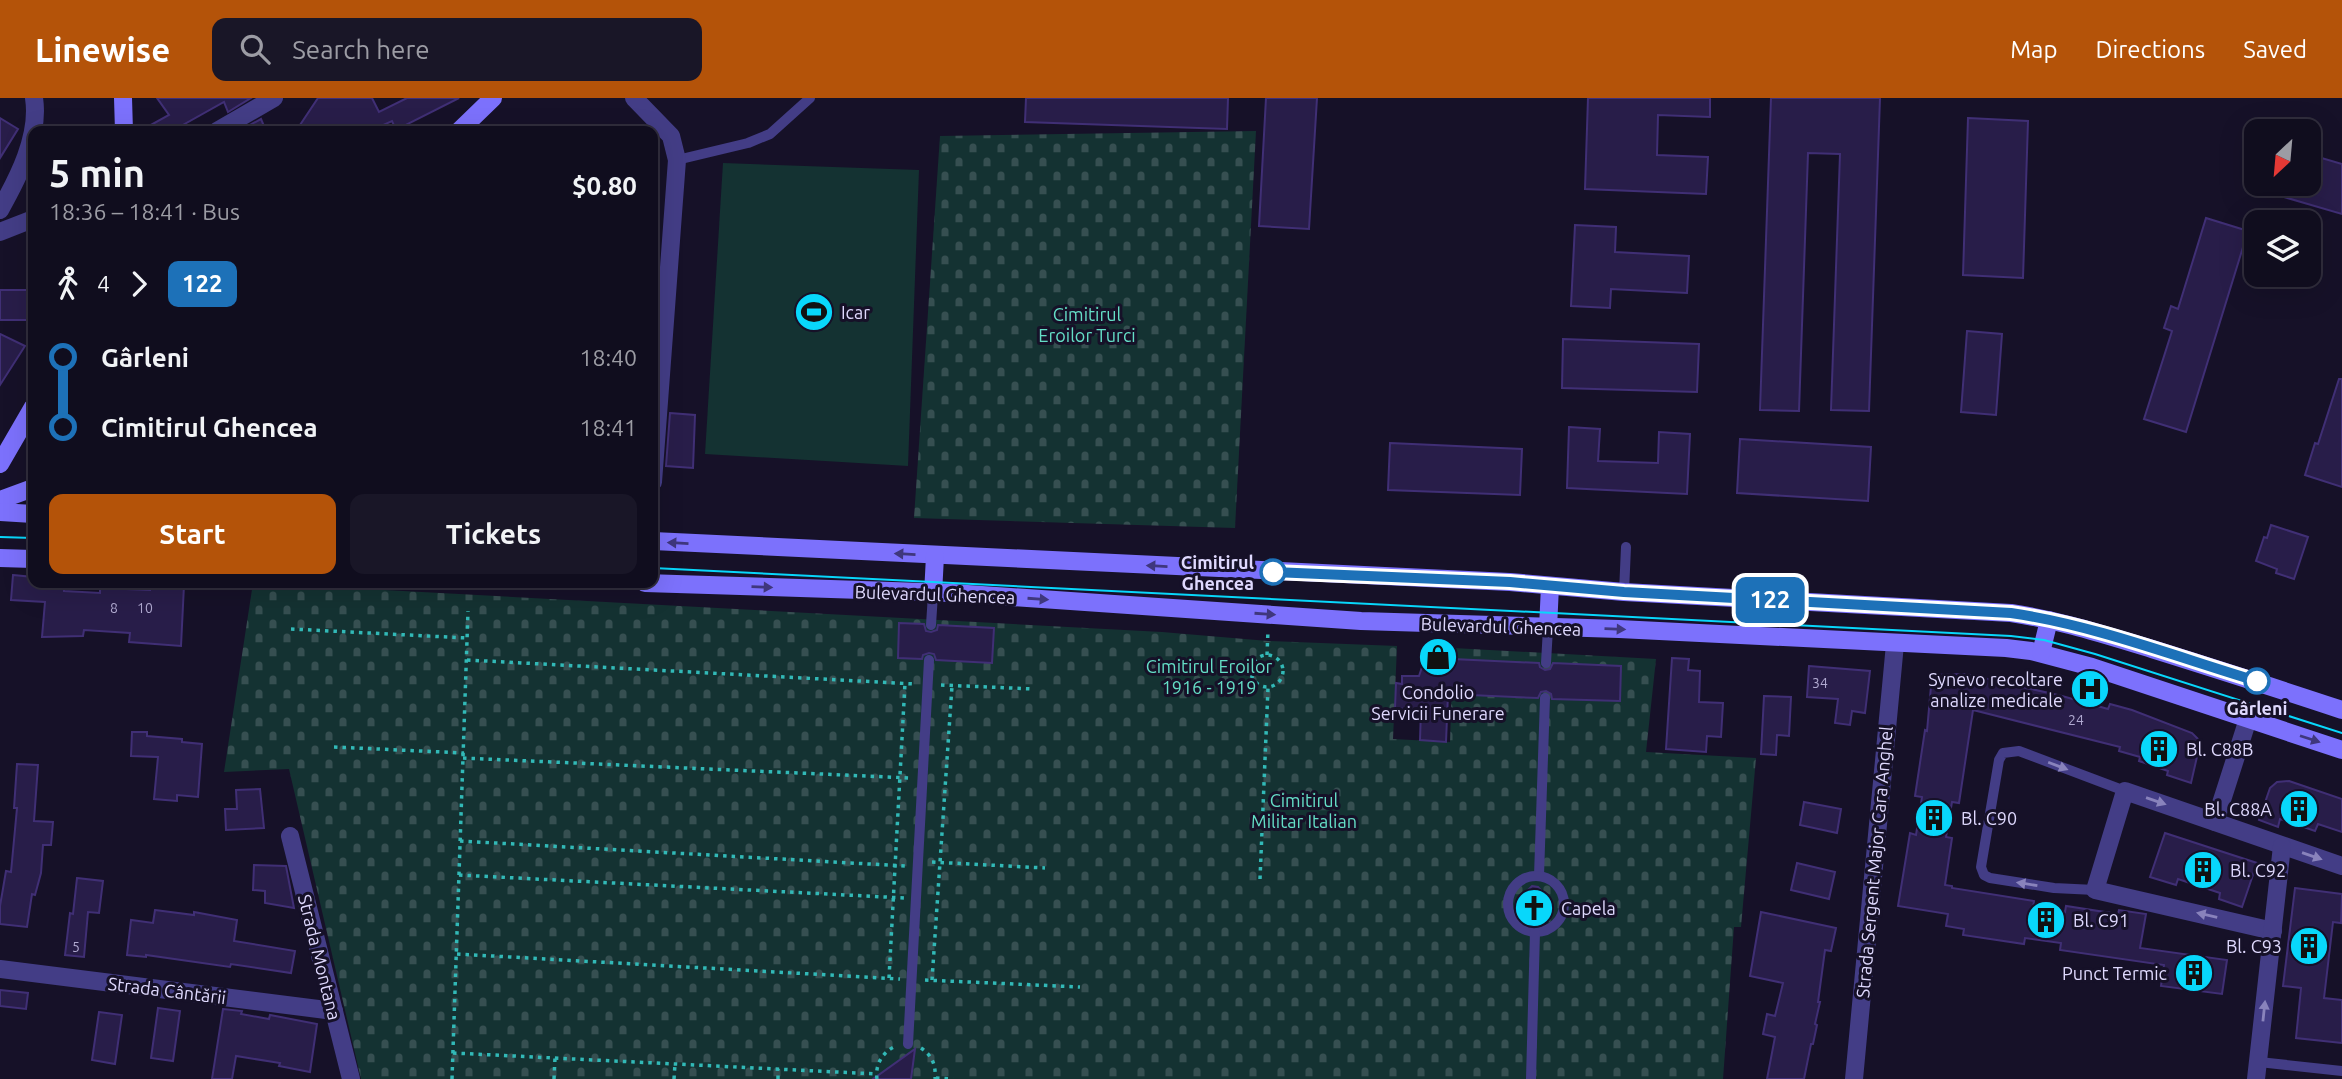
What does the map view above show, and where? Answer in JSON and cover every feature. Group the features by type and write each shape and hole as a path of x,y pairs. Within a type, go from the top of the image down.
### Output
{"main road":[{"path":"123,98 124,126"},
{"path":"464,126 494,98"},
{"path":"0,464 28,416"},
{"path":"0,500 28,490"},
{"path":"0,512 28,514"},
{"path":"658,541 1510,582 1624,592 2011,613 2049,620 2244,677 2342,710"},
{"path":"933,594 935,556"},
{"path":"0,558 28,559"},
{"name":"Bulevardul Ghencea","path":"658,583 933,594 1362,621 2006,648 2041,653 2092,667 2342,750"},
{"path":"1548,628 1550,586"},
{"path":"2041,653 2049,620"}],"street":[{"path":"34,98 34,126"},
{"path":"226,126 274,98"},
{"path":"637,99 671,136 677,160 661,249 658,335"},
{"path":"0,210 12,189 28,148"},
{"path":"0,232 28,221"},
{"name":"Strada Sergent Major Cara Anghel","path":"1854,1079 1895,644"},
{"path":"2215,822 2248,719"},
{"path":"2273,931 2095,890 2124,791 2342,866"},
{"name":"Strada Montana","path":"290,836 351,1079"},
{"path":"2258,1070 2282,846"},
{"name":"Strada Cântării","path":"0,969 334,1011"}],"lane":[{"path":"677,160 748,143 770,134 810,98"},
{"path":"1624,592 1626,547"},
{"path":"932,625 933,594"},
{"path":"1546,663 1548,628"},
{"path":"908,1044 929,660"},
{"path":"1539,876 1545,698"},
{"path":"2095,890 2054,888 1984,875 1981,867 1999,760 2003,753 2019,751 2124,791"},
{"path":"1539,876 1556,884 1562,892 1564,911 1553,927 1535,932 1517,925 1508,907 1509,897 1520,881 1539,876"},
{"path":"1531,1079 1535,932"},
{"path":"2258,1070 2342,1071"}],"path":[{"path":"452,1079 468,611"},
{"path":"1268,655 1269,624"},
{"path":"291,629 467,638"},
{"path":"1268,655 1281,663 1283,674 1278,683 1268,688 1258,685 1250,672 1257,658 1268,655"},
{"path":"467,660 1034,689"},
{"path":"889,978 905,683"},
{"path":"932,980 952,686"},
{"path":"1260,879 1268,688"},
{"path":"334,747 923,779"},
{"path":"460,841 895,866 940,863 1045,868"},
{"path":"459,875 916,899"},
{"path":"457,954 1080,987"},
{"path":"453,1053 877,1074"},
{"path":"554,1079 555,1058"},
{"path":"674,1079 675,1064"},
{"path":"778,1069 778,1079"},
{"path":"936,1078 953,1079"}],"green space":[{"name":"Cimitirul Eroilor Turci","path":"1256,131 1235,528 914,518 940,136"},
{"name":"Icar","path":"723,163 919,170 908,466 705,454"},
{"name":"Cimitirul Ghencea","path":"252,588 346,588 1162,632 1268,641 1397,646 1393,739 1450,742 1453,648 1656,659 1646,752 1756,758 1741,927 1734,927 1723,1079 361,1079 289,769 224,772"}],"building":[{"path":"157,98 251,98 228,112 224,102 181,126 149,126 169,115"},
{"path":"318,98 372,98 379,112 407,98 459,98 404,126 394,126 392,121 381,126 299,126"},
{"path":"1026,98 1228,98 1227,129 1025,122"},
{"path":"1266,98 1317,98 1309,229 1259,226"},
{"path":"1588,98 1710,98 1710,117 1658,115 1657,155 1708,157 1706,194 1585,189"},
{"path":"1771,98 1880,98 1869,411 1831,410 1840,154 1808,153 1799,411 1760,410"},
{"path":"0,118 18,129 0,158"},
{"path":"1968,118 2028,121 2023,278 1963,275"},
{"path":"261,119 264,126 248,126"},
{"path":"2321,158 2342,164 2342,214 2280,196 2321,196"},
{"path":"2206,218 2244,230 2244,244 2186,432 2144,419 2172,331 2164,328 2171,306 2178,309"},
{"path":"1575,225 1616,227 1615,252 1689,256 1687,293 1611,289 1610,308 1571,306"},
{"path":"0,290 28,290 28,320 0,320"},
{"path":"1967,331 2002,334 1996,415 1961,412"},
{"path":"0,334 25,346 0,385"},
{"path":"1563,339 1699,344 1697,392 1562,388"},
{"path":"2339,379 2342,379 2342,487 2305,475"},
{"path":"670,413 695,415 693,468 666,466"},
{"path":"1569,427 1600,429 1598,461 1658,463 1659,432 1690,434 1687,494 1567,488"},
{"path":"1740,439 1871,447 1868,501 1737,493"},
{"path":"1390,443 1522,449 1520,495 1388,490"},
{"path":"2271,525 2308,537 2294,579 2276,573 2277,569 2256,561"},
{"path":"13,575 28,576 28,588 64,588 64,591 100,593 100,588 184,588 181,646 129,642 130,633 84,630 83,636 42,637 45,602 11,600"},
{"path":"899,623 924,624 926,631 931,632 937,630 938,625 994,628 992,663 936,660 934,654 929,653 923,655 922,659 898,658"},
{"path":"1424,647 1453,648 1453,659 1539,663 1545,670 1550,669 1553,663 1621,666 1620,701 1552,699 1551,694 1546,691 1541,692 1538,698 1448,694 1446,742 1420,740 1421,710 1395,708 1396,683 1402,684 1402,676 1419,676"},
{"path":"1672,658 1689,659 1688,670 1700,671 1699,702 1723,703 1721,737 1707,736 1706,752 1666,749"},
{"path":"1809,666 1870,671 1865,713 1852,711 1850,725 1835,723 1838,699 1807,697"},
{"path":"1966,674 2108,709 2110,704 2132,710 2192,733 2198,739 2199,748 2191,783 2139,761 2140,757 2119,751 2120,747 1973,710 1959,803 1952,802 1946,837 1952,838 1945,885 2034,901 2033,907 2065,912 2066,906 2118,914 2119,910 2146,914 2140,948 2227,960 2222,994 2161,986 2164,965 2060,950 2061,943 2025,938 2024,944 1963,935 1964,929 1946,926 1948,914 1898,906 1910,833 1916,835 1922,797 1915,796 1925,730 1927,731 1932,675"},
{"path":"1764,696 1791,697 1789,736 1777,735 1776,755 1761,754"},
{"path":"132,732 147,732 147,736 202,744 198,797 177,795 177,801 154,799 158,757 131,756"},
{"path":"17,764 38,765 34,821 53,822 51,845 43,845 41,873 35,895 32,894 27,927 0,924 6,871 11,872 17,808 14,808"},
{"name":"Bl. C88A","path":"2289,781 2342,799 2342,832 2318,824 2315,831 2280,819 2278,827 2259,820 2270,788 2277,782"},
{"path":"260,789 264,828 226,830 225,809 237,809 236,790"},
{"path":"1804,802 1841,809 1837,833 1800,825"},
{"name":"Bl. C92","path":"2165,833 2257,863 2242,907 2219,899 2220,893 2178,879 2176,885 2150,877"},
{"path":"1797,863 1835,872 1829,899 1791,890"},
{"path":"254,865 286,866 294,908 265,903 265,891 253,890"},
{"path":"77,878 103,881 99,913 88,912 84,957 65,955"},
{"name":"Capela","path":"1532,886 1538,887 1549,899 1548,919 1541,928 1535,925 1529,928 1519,917 1521,897"},
{"name":"Bl. C93","path":"2295,888 2342,894 2341,923 2333,922 2324,998 2342,1000 2342,1043 2296,1038 2301,988 2283,986"},
{"path":"155,910 194,915 194,912 237,920 234,941 295,951 291,973 231,964 230,967 146,955 127,955 131,920 153,923"},
{"path":"1761,912 1836,928 1831,951 1825,950 1817,1025 1804,1079 1767,1079 1775,1037 1763,1034 1767,1014 1775,1016 1783,983 1750,976"},
{"path":"0,990 28,993 26,1009 0,1006"},
{"path":"158,1008 180,1011 173,1061 151,1058"},
{"path":"223,1009 269,1019 270,1015 317,1024 310,1072 279,1066 280,1063 236,1056 232,1079 212,1079"},
{"path":"99,1012 122,1015 115,1064 92,1060"},
{"path":"915,1049 911,1079 873,1079"}],"tram line":[{"path":"0,537 28,538"},
{"path":"658,568 2011,636 2044,640 2095,654 2342,733"}],"bus line":[{"name":"122","path":"1273,572 1510,582 1624,592 2011,613 2081,628 2257,681"}],"place":[{"name":"Icar","path":"814,312"},
{"name":"Cimitirul Ghencea","path":"1273,572"},
{"name":"Condolio Servicii Funerare","path":"1438,657"},
{"name":"Gârleni","path":"2257,681"},
{"name":"Synevo recoltare analize medicale","path":"2090,689"},
{"name":"Bl. C88B","path":"2159,749"},
{"name":"Bl. C88A","path":"2299,809"},
{"name":"Bl. C90","path":"1934,818"},
{"name":"Bl. C92","path":"2203,870"},
{"name":"Capela","path":"1534,908"},
{"name":"Bl. C91","path":"2046,920"},
{"name":"Bl. C93","path":"2309,946"},
{"name":"Punct Termic","path":"2194,973"}],"park label":[{"name":"Cimitirul Eroilor 1916 - 1919","path":"1209,676"},
{"name":"Cimitirul Militar Italian","path":"1304,810"}]}
